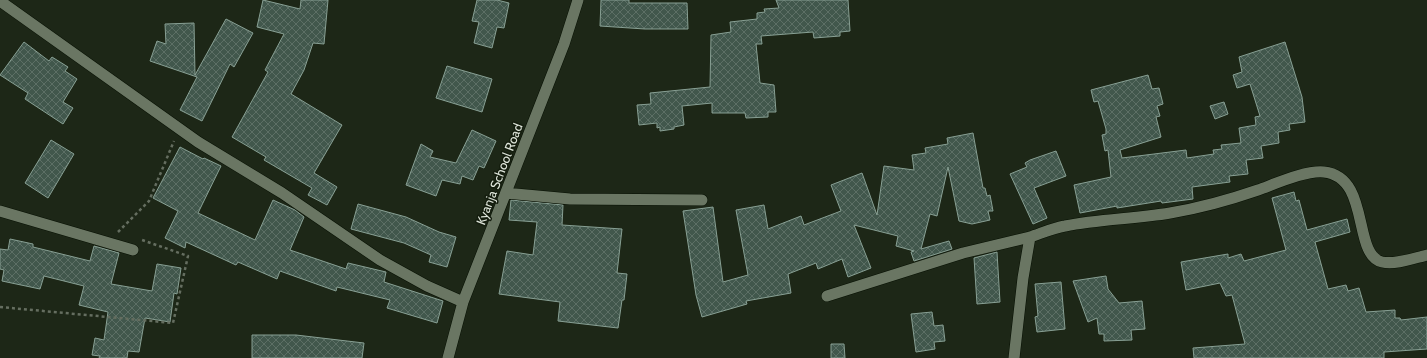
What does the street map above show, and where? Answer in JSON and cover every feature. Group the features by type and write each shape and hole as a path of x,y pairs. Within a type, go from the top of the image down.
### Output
{"street":[{"name":"Kyanja School Road","path":"448,358 463,302 564,44 578,0"},
{"path":"1,1 180,129 282,193 380,260 427,286 463,302"},
{"path":"827,296 963,253 1030,237 1065,226 1141,217 1205,206 1297,176 1324,172 1337,175 1346,181 1352,190 1367,245 1375,258 1382,262 1394,262 1427,255"},
{"path":"506,193 570,199 702,200"},
{"path":"0,211 133,250"},
{"path":"1014,358 1022,278 1030,237"}],"path":[{"path":"121,234 116,234 149,200 180,129"},
{"path":"0,307 173,323 188,256 139,238"}],"building":[{"path":"263,0 300,9 301,0 328,0 324,44 313,43 304,70 291,94 342,125 314,173 337,187 327,205 308,195 312,188 264,160 266,157 232,137 268,72 265,70 284,34 257,27"},
{"path":"477,0 497,0 509,3 504,28 497,27 492,48 474,43 479,22 472,21"},
{"path":"601,0 629,0 629,3 687,3 688,29 645,29 600,26"},
{"path":"776,0 848,0 850,31 840,32 840,36 814,38 813,32 761,36 762,44 756,44 760,83 774,85 776,112 768,112 768,117 746,118 745,113 712,113 712,103 682,106 684,125 674,127 674,129 660,131 660,127 657,128 657,123 639,125 637,105 651,104 650,93 710,87 711,35 731,32 730,22 757,19 757,13 765,12 764,9 779,8"},
{"path":"226,19 253,33 234,67 230,64 202,121 180,110 197,77 150,61 157,41 166,44 165,24 194,23 195,75"},
{"path":"24,42 49,61 52,57 68,67 65,71 77,79 63,102 73,108 63,124 25,99 28,93 0,75"},
{"path":"1285,42 1302,97 1305,122 1289,124 1290,130 1278,132 1279,143 1261,146 1263,158 1246,160 1248,174 1229,176 1230,182 1192,187 1193,199 1162,203 1161,201 1117,208 1117,206 1080,213 1074,185 1111,177 1108,150 1105,151 1102,135 1106,134 1106,129 1098,101 1094,102 1091,90 1148,75 1152,89 1159,88 1163,104 1157,106 1160,116 1156,117 1161,137 1120,150 1122,158 1186,150 1187,158 1214,154 1213,150 1222,149 1221,145 1241,143 1239,128 1256,125 1255,117 1260,116 1250,84 1237,88 1233,75 1242,72 1239,57"},
{"path":"447,66 492,79 482,112 436,98"},
{"path":"1224,102 1228,114 1215,119 1210,106"},
{"path":"472,130 496,141 484,168 479,166 473,180 462,176 460,184 442,180 436,196 406,185 421,144 433,151 430,157 456,163"},
{"path":"973,133 983,188 985,188 987,196 990,195 993,211 988,211 990,220 972,224 959,221 948,167 937,216 930,214 921,249 949,241 952,249 914,261 911,252 914,251 896,246 898,236 854,225 871,268 848,277 842,259 818,269 816,263 788,274 791,293 746,301 747,304 702,317 696,295 683,211 713,207 723,282 748,275 736,210 764,205 768,229 801,216 804,225 841,211 831,185 862,173 877,215 884,166 914,170 912,155 926,153 925,148 948,144 947,138"},
{"path":"51,140 74,154 48,198 25,183"},
{"path":"180,147 203,159 204,158 221,166 198,213 255,240 273,200 295,210 304,217 290,250 346,269 348,263 386,272 384,282 443,301 437,323 387,308 390,300 337,287 336,291 280,271 277,279 238,262 236,265 186,242 185,248 165,238 178,211 153,198"},
{"path":"1056,151 1066,176 1034,188 1047,218 1033,224 1010,174 1027,167 1025,163 1030,160"},
{"path":"1294,192 1296,201 1299,200 1307,230 1347,219 1350,232 1315,242 1328,289 1346,285 1348,291 1359,288 1366,312 1395,310 1395,318 1400,318 1401,320 1427,317 1427,349 1384,352 1384,358 1194,358 1193,348 1245,344 1232,295 1226,296 1220,283 1186,290 1181,262 1228,254 1228,258 1241,254 1244,261 1286,250 1272,198"},
{"path":"511,200 563,205 562,225 622,229 617,273 627,274 624,300 622,300 618,328 558,321 560,302 499,294 507,251 533,255 537,222 509,220"},
{"path":"358,204 406,217 439,232 456,237 447,267 429,262 431,255 404,243 351,229"},
{"path":"10,239 33,244 33,247 90,261 94,246 119,253 111,284 152,291 157,264 181,268 177,294 174,293 170,322 145,318 139,352 128,351 127,358 99,358 100,356 92,355 95,338 104,340 108,312 79,305 84,286 44,276 40,289 2,281 4,270 0,269 0,249 8,250"},
{"path":"997,252 1000,302 977,304 974,258"},
{"path":"1106,276 1108,289 1119,303 1142,301 1145,329 1131,330 1132,340 1104,341 1104,334 1099,334 1097,318 1088,322 1073,281"},
{"path":"1061,282 1065,329 1037,332 1035,317 1038,316 1035,284"},
{"path":"932,312 934,326 943,325 945,341 934,342 935,349 916,352 911,314"},
{"path":"252,335 296,335 364,343 362,358 252,358"},
{"path":"831,344 844,344 845,358 831,358"}]}
